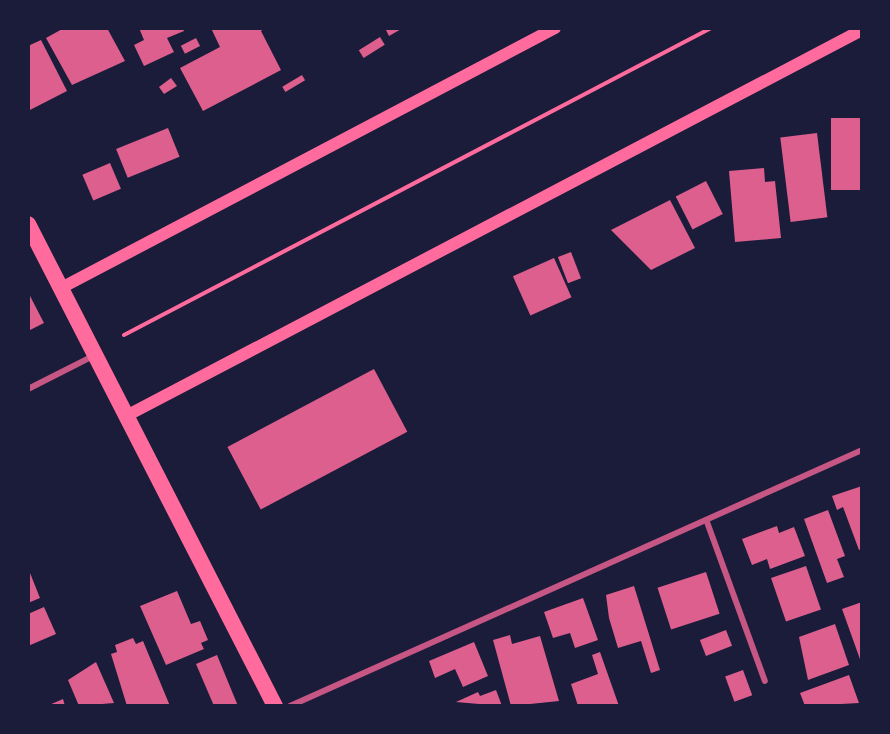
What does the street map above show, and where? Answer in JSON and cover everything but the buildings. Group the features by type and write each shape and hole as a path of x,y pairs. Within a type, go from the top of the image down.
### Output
{"highway":[{"path":"28,224 63,287 275,705"}],"main road":[{"path":"63,287 555,28"},
{"path":"128,415 861,30"}],"street":[{"path":"28,389 97,354"},
{"path":"290,705 707,522 861,450"},
{"path":"707,522 765,681"}],"path":[{"path":"124,335 711,28"}]}
